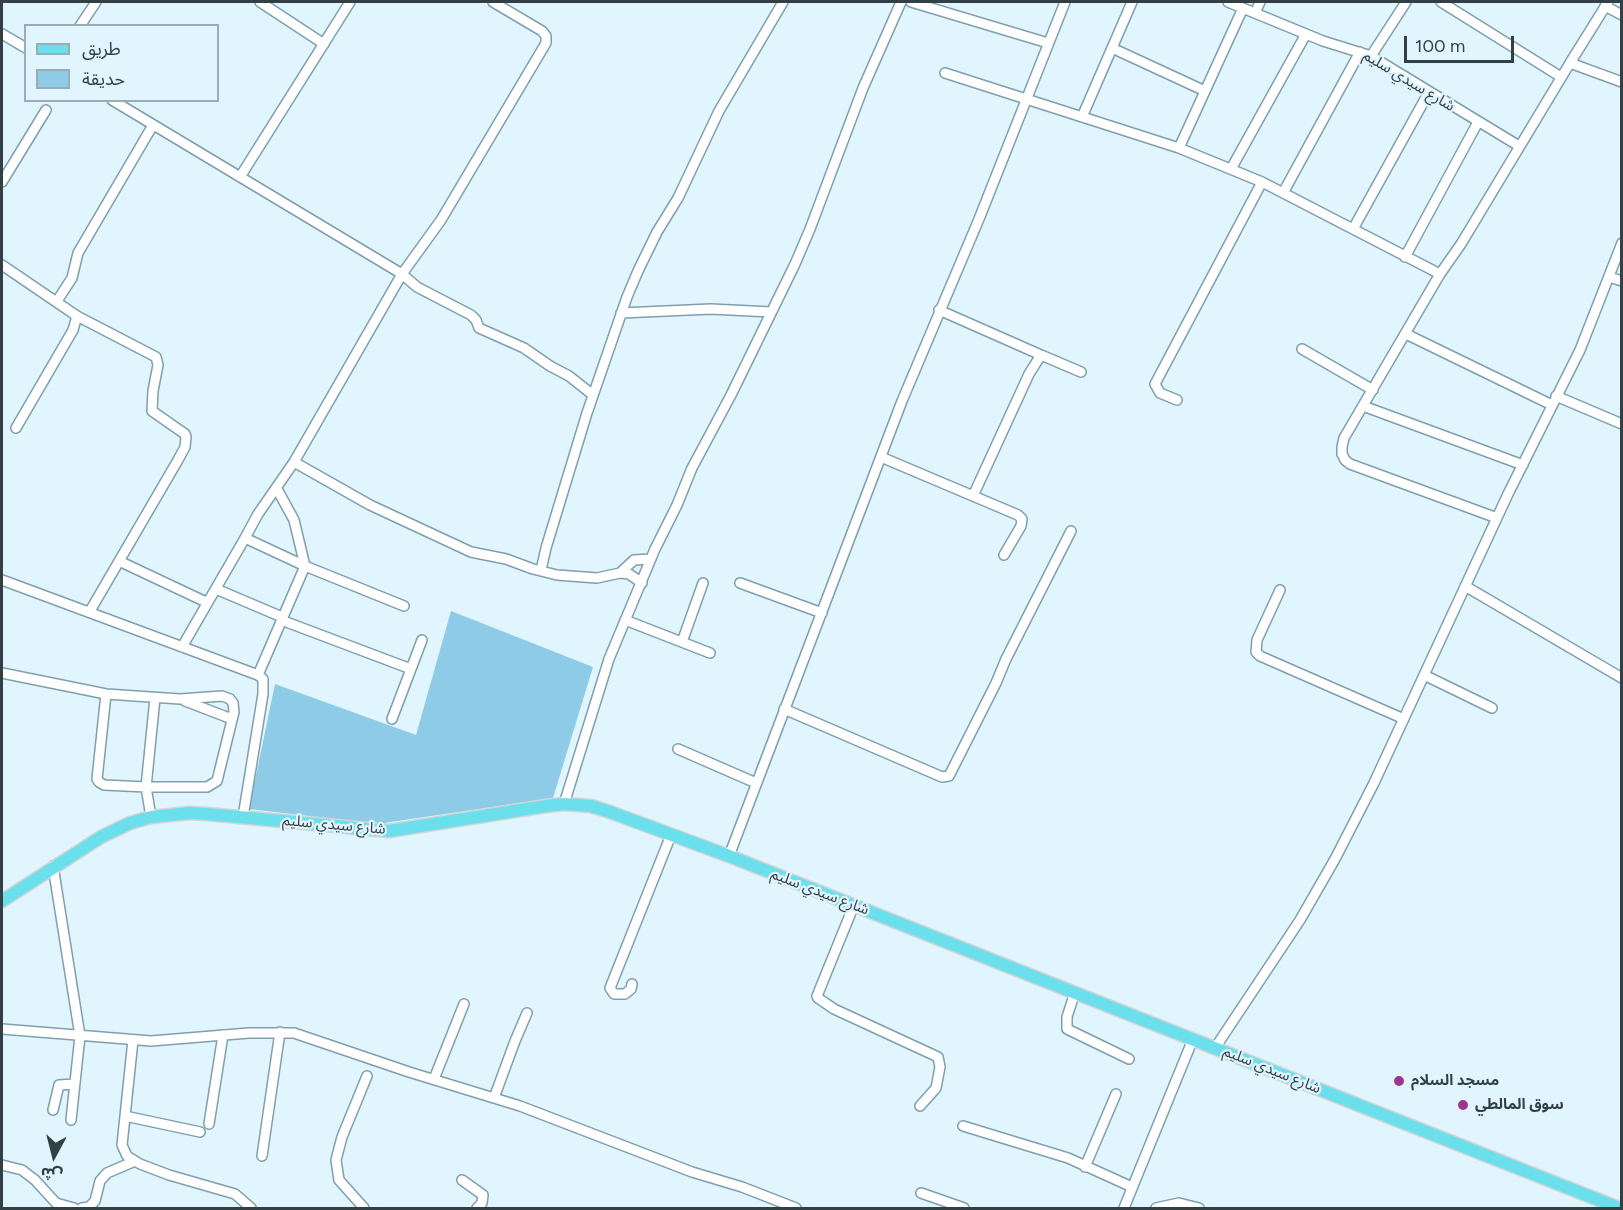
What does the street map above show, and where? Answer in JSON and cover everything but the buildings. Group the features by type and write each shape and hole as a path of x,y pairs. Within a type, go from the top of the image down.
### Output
{"main road":[{"name":"شارع سيدي سليم","path":"2,901 101,837 150,817 190,813 389,831 564,804 591,806 729,856 854,905 1610,1207"}],"street":[{"path":"81,24 96,2"},
{"path":"260,2 324,44"},
{"path":"240,177 350,2"},
{"path":"182,646 258,514 294,462 402,274 441,220 546,44 546,36 542,31 492,2"},
{"path":"541,570 593,395 638,271 657,232 678,198 719,111 783,2"},
{"path":"564,804 609,659 651,558 677,506 692,468 731,395 810,229 863,88 901,2"},
{"path":"911,2 1048,43"},
{"path":"729,856 881,457 1065,2"},
{"path":"1082,117 1132,2"},
{"name":"شارع سيدي سليم","path":"1228,2 1306,34 1371,56 1519,146"},
{"path":"1255,13 1260,2"},
{"path":"1371,56 1406,2"},
{"path":"1441,2 1561,77"},
{"path":"1497,518 1350,465 1344,460 1342,447 1344,438 1440,274 1461,244 1607,4 1622,15"},
{"path":"1179,148 1243,8"},
{"path":"2,34 24,47"},
{"path":"1231,169 1306,34"},
{"path":"1112,48 1205,91"},
{"path":"1283,193 1360,52"},
{"path":"1570,63 1622,82"},
{"path":"945,73 1179,148 1231,169 1262,182 1440,274"},
{"path":"1353,229 1429,92"},
{"path":"115,102 402,274 417,287 471,315 479,328 524,348 569,376 593,395"},
{"path":"2,182 46,110"},
{"path":"1406,257 1478,122"},
{"path":"57,302 72,278 78,253 153,125"},
{"path":"1177,400 1160,393 1155,384 1262,182"},
{"path":"1215,1048 1300,920 1374,783 1497,518 1580,350 1622,243"},
{"path":"2,265 77,316 156,357 158,365 152,411 186,437 185,447 178,460 90,611"},
{"path":"1609,277 1622,282"},
{"path":"621,313 711,309 771,312"},
{"path":"939,310 1081,372"},
{"path":"16,428 73,330 77,316"},
{"path":"1406,334 1554,401 1622,424"},
{"path":"1302,349 1373,390"},
{"path":"973,496 1029,374 1041,355"},
{"path":"1363,406 1523,465"},
{"path":"881,457 1020,517 1021,526 1004,555"},
{"path":"294,462 370,505 471,552 506,559 557,574 597,578 620,573 636,577 642,583"},
{"path":"258,675 305,566 294,520 277,489"},
{"path":"784,709 942,777 949,776 1071,531"},
{"path":"245,538 305,566 404,606"},
{"path":"620,573 634,560 651,558"},
{"path":"119,561 206,602"},
{"path":"2,580 90,611 258,675 263,679 243,817"},
{"path":"682,642 703,583"},
{"path":"740,583 822,613"},
{"path":"1465,586 1622,678"},
{"path":"216,589 282,619 411,669"},
{"path":"1280,590 1257,640 1256,652 1260,656 1404,719"},
{"path":"625,620 710,653"},
{"path":"392,719 422,640"},
{"path":"2,673 106,694 180,699 222,696 230,699 233,703 232,719 217,781 207,787 146,788 104,785 97,779 106,694"},
{"path":"1424,675 1492,708"},
{"path":"150,817 146,788 155,698"},
{"path":"180,699 232,719"},
{"path":"678,749 756,783"},
{"path":"632,984 631,989 625,994 611,992 612,980 671,835"},
{"path":"53,866 80,1036 71,1120"},
{"path":"854,905 817,996 834,1009 938,1057 940,1067 936,1088 920,1106"},
{"path":"1075,992 1065,1023 1067,1029 1129,1059"},
{"path":"434,1080 464,1004"},
{"path":"494,1098 527,1013"},
{"path":"2,1029 152,1041 223,1035 294,1033 494,1098 693,1172 742,1187 796,1209"},
{"path":"262,1156 280,1032"},
{"path":"209,1124 223,1035"},
{"path":"1124,1209 1193,1039"},
{"path":"133,1040 122,1145 127,1156 201,1186 235,1194 251,1209"},
{"path":"364,1209 339,1180 336,1160 342,1137 367,1076"},
{"path":"53,1110 59,1085 74,1084"},
{"path":"1085,1167 1116,1094"},
{"path":"125,1116 200,1132"},
{"path":"963,1126 1068,1158 1132,1188"},
{"path":"82,1209 96,1201 100,1180 107,1173 135,1161"},
{"path":"2,1165 22,1170 35,1180 56,1203 74,1209"},
{"path":"462,1180 483,1195 482,1203 477,1209"},
{"path":"921,1193 964,1209"},
{"path":"1156,1209 1179,1203 1199,1209"}],"green space":[{"path":"451,611 593,667 553,798 377,824 249,809 275,684 416,735"}],"place":[{"name":"مسجد السلام","path":"1399,1081"},
{"name":"سوق المالطي","path":"1463,1105"}]}
